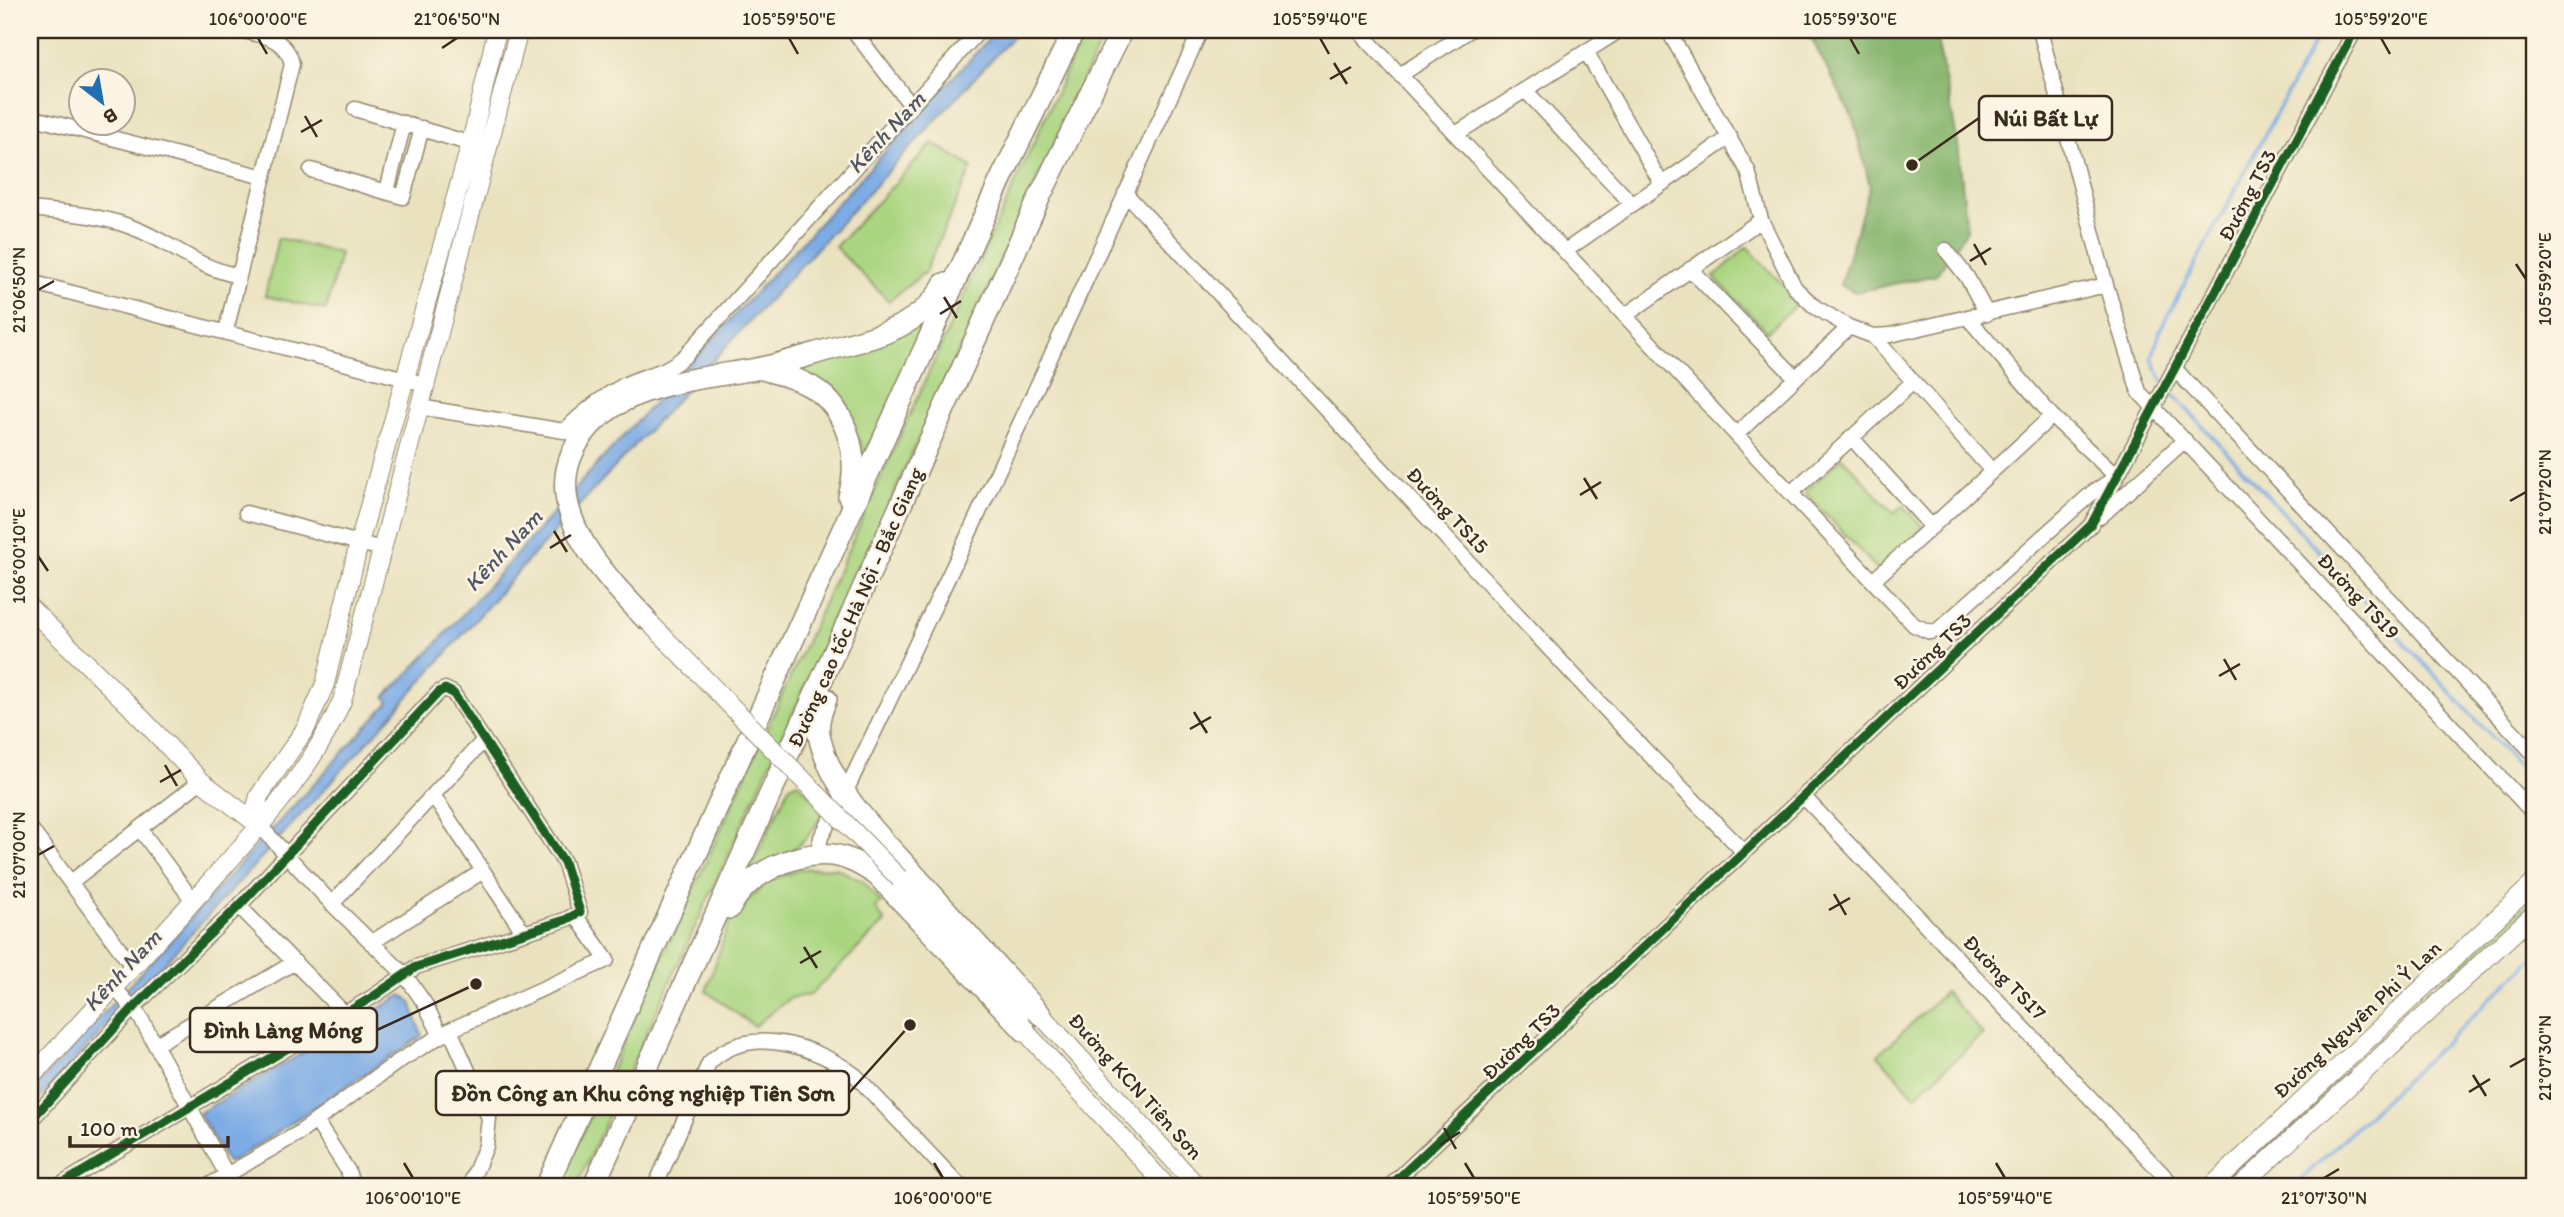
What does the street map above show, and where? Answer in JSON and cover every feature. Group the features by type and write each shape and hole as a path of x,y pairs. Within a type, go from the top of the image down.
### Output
{"highway":[{"path":"646,619 599,565 576,528 567,490 574,433 615,404 647,392 683,382 760,369 866,340 919,315 936,299 1022,115 1072,30"},
{"name":"Đường cao tốc Hà Nội - Bắc Giang","path":"547,1187 1001,179 1072,30"},
{"name":"Đường cao tốc Hà Nội - Bắc Giang","path":"596,1180 1040,196 1122,30"},
{"path":"1040,196 1010,284 831,684 818,721 826,757 846,791 876,832 1041,1015"},
{"path":"740,760 775,662 850,494 855,469 852,447 836,410 806,383 760,369"},
{"path":"596,1180 636,1116 732,904 745,886 759,876 799,858 834,856 859,864 877,875 1025,1031"}],"main road":[{"path":"260,826 257,808 260,796 306,728 326,684 359,543 471,143 497,30"},
{"path":"30,1078 260,826 311,760 334,719 342,701 519,30"},
{"path":"30,608 122,698 201,782 260,826"},
{"path":"646,619 900,878 1000,988 1025,1031 1167,1187"},
{"name":"Đường Nguyên Phi Ỷ Lan","path":"2211,1187 2534,883"},
{"name":"Đường Nguyên Phi Ỷ Lan","path":"2240,1187 2534,914"},
{"name":"Đường KCN Tiên Sơn","path":"1000,988 1041,1015 1198,1187"}],"street":[{"path":"226,331 292,64 289,51 277,39 239,30"},
{"path":"853,30 910,104"},
{"path":"419,407 574,433 590,404 629,383 670,369 686,355 979,30"},
{"path":"817,855 821,837 846,791 1201,30"},
{"path":"1357,30 1914,625 1930,632 1938,630 2092,493 2117,477 2052,416 1969,319"},
{"path":"1400,75 1470,30"},
{"path":"1456,134 1620,30"},
{"path":"1668,30 1748,171 1761,220 1795,288 1815,307 1849,327 1873,336 1992,471"},
{"name":"Đường TS19","path":"2040,30 2106,285 2128,365 2139,392 2157,401 2185,440 2534,814"},
{"name":"Đường TS3","path":"1390,1187 1495,1091 2091,525 2355,30"},
{"path":"1586,51 1661,183"},
{"path":"1525,90 1632,204"},
{"path":"355,109 489,149"},
{"path":"30,117 264,177"},
{"path":"387,191 404,123"},
{"path":"311,170 403,197 422,128"},
{"path":"1565,251 1730,137"},
{"name":"Đường TS15","path":"1125,193 1610,714 1744,852"},
{"path":"30,209 86,215 138,229 188,259 218,272 239,276"},
{"path":"1626,315 1761,220"},
{"path":"1945,250 1967,276 1987,314"},
{"path":"1690,270 1796,378"},
{"path":"30,282 425,384"},
{"path":"1873,336 1969,319 2106,285"},
{"path":"1737,434 1849,327"},
{"path":"2175,368 2534,754"},
{"path":"1792,492 1913,382"},
{"path":"1874,580 2052,416"},
{"path":"1851,437 1932,527"},
{"path":"2091,525 2185,440"},
{"path":"246,513 382,549"},
{"path":"30,1121 131,1007 239,906 283,850 439,691 445,689 453,693 564,862 580,912 576,916 440,959 405,975 57,1187"},
{"path":"332,904 484,740"},
{"path":"71,882 201,782"},
{"path":"433,795 524,933"},
{"name":"Đường TS17","path":"1804,797 2175,1187"},
{"path":"260,826 332,904 405,975 446,1033 489,1118 489,1137 483,1158 469,1187"},
{"path":"30,828 132,967"},
{"path":"140,829 193,901"},
{"path":"371,943 483,871"},
{"path":"239,906 345,1014"},
{"path":"206,1187 316,1121 399,1061 446,1033 607,960 576,916"},
{"path":"155,1045 295,962"},
{"path":"114,988 131,1007 155,1045 227,1175"},
{"path":"655,1187 709,1063 721,1051 734,1044 764,1042 794,1045 838,1062 856,1076 961,1187"},
{"path":"316,1121 348,1171 353,1187"}],"green space":[{"path":"1085,30 1106,30 576,1187 558,1187"},
{"path":"1807,30 1935,30 1958,144 1967,230 1936,275 1855,292 1840,285 1870,186 1853,118"},
{"path":"933,143 972,167 925,272 889,301 835,247"},
{"path":"278,238 340,253 326,310 265,296"},
{"path":"1747,247 1799,302 1767,332 1714,277"},
{"path":"929,315 867,465 860,442 792,366"},
{"path":"1842,457 1894,513 1903,505 1924,528 1878,570 1805,492"},
{"path":"797,782 825,809 802,842 748,874 789,787"},
{"path":"836,868 864,882 881,903 875,907 885,922 810,995 790,998 754,1026 706,991 731,917 766,882 801,869"},
{"path":"2534,897 2534,906 2231,1187 2222,1187"},
{"path":"1945,992 1983,1034 1915,1096 1878,1055"}],"water":[{"name":"Kênh Nam","path":"997,30 1019,30 524,565 378,731 30,1109 30,1093 389,702 385,697"},
{"path":"402,995 411,1002 422,1036 232,1162 227,1162 199,1113"}],"waterway":[{"path":"2163,382 2152,358 2161,328 2321,30"},
{"path":"2167,388 2534,782"},
{"path":"2293,1187 2534,958"}],"cycle path":[{"path":"1389,1187 2091,525 2355,30"},
{"path":"30,1121 133,1008 239,906 439,692 445,689 453,693 564,862 580,912 565,920 416,967 374,996 57,1187"}],"place":[{"name":"Núi Bất Lự","path":"1912,165"},
{"name":"Đình Làng Móng","path":"476,984"},
{"name":"Đồn Công an Khu công nghiệp Tiên Sơn","path":"910,1025"}]}
